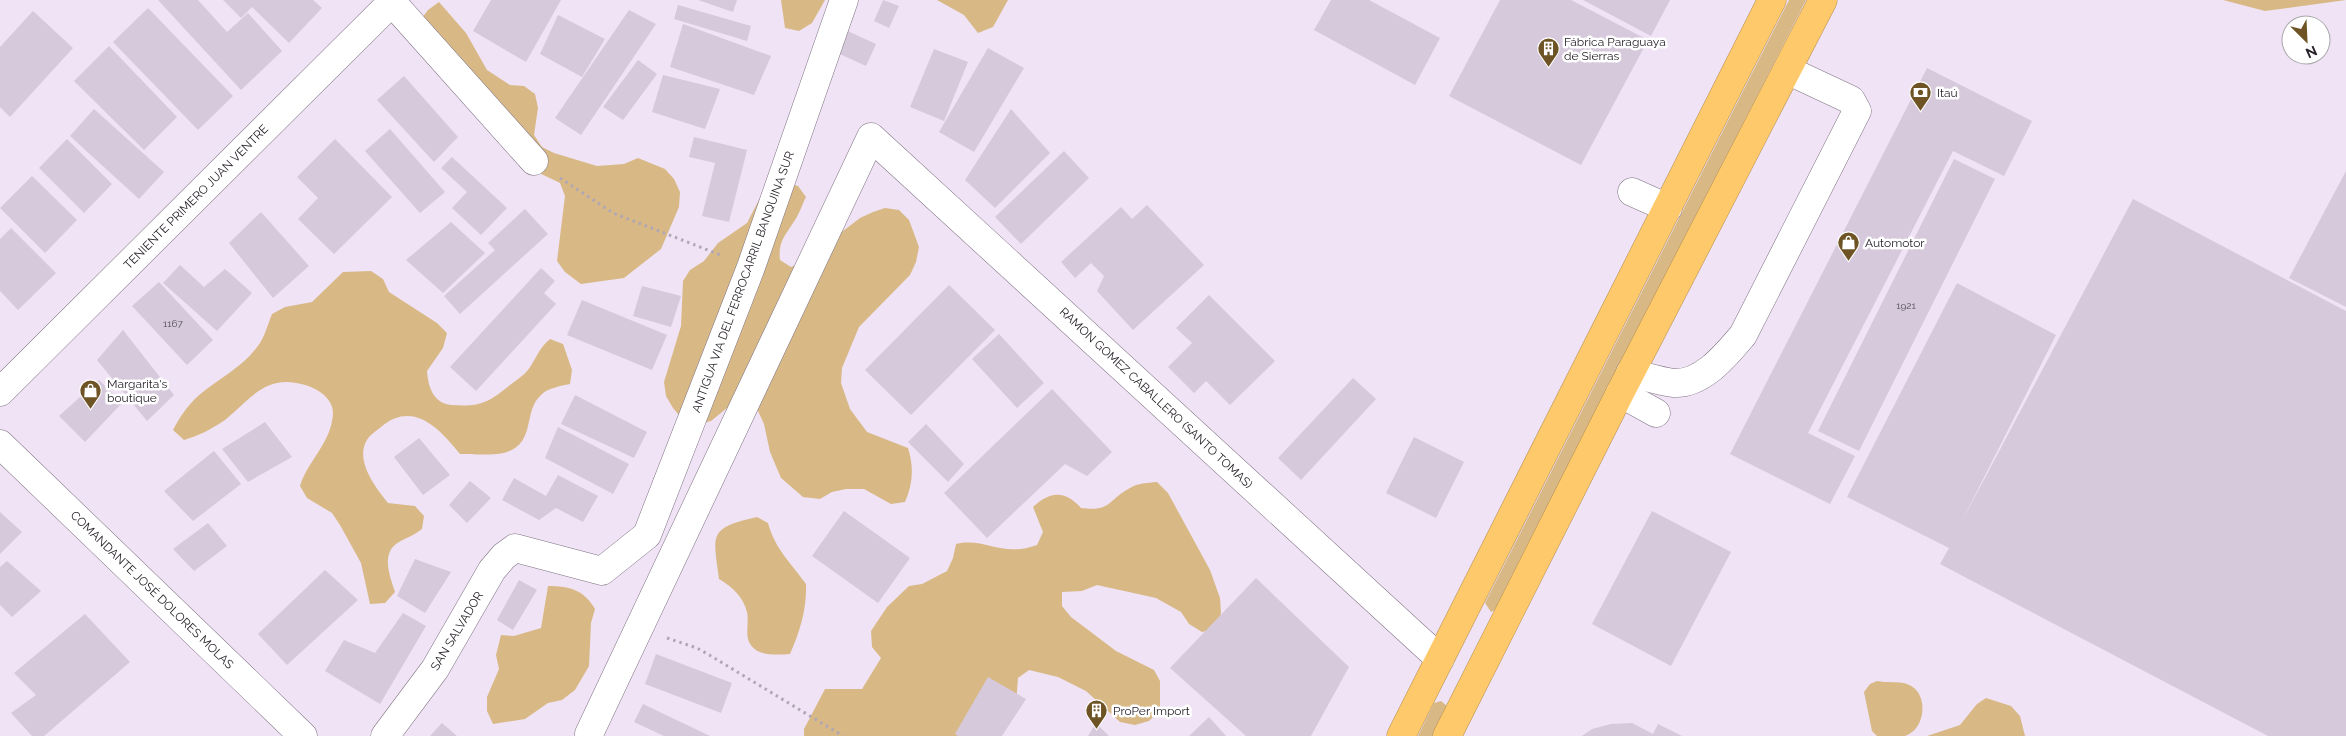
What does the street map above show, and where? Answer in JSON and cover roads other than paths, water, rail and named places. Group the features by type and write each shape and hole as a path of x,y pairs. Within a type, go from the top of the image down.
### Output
{"highway":[{"path":"1401,736 1772,0"},
{"path":"1447,736 1625,383 1823,0"},
{"path":"1584,374 1625,383"}],"street":[{"name":"ANTIGUA VIA DEL FERROCARRIL BANQUINA SUR","path":"539,554 602,571 647,535 751,267 844,0"},
{"path":"391,1 534,161"},
{"name":"TENIENTE PRIMERO JUAN VENTRE","path":"0,392 391,1"},
{"path":"1625,383 1674,383 1698,377 1723,359 1747,326 1857,111 1850,100 1787,70"},
{"name":"RAMON GOMEZ CABALLERO (SANTO TOMAS)","path":"590,734 871,137 1440,659"},
{"path":"1632,192 1668,208"},
{"path":"1625,383 1656,413"},
{"name":"COMANDANTE JOSÉ DOLORES MOLAS","path":"0,444 303,736"},
{"name":"SAN SALVADOR","path":"385,736 435,669 492,570 504,556 516,548 539,554"}],"place":[{"name":"Fábrica Paraguaya de Sierras","path":"1548,68"},
{"name":"Itaú","path":"1921,112"},
{"name":"Automotor","path":"1849,262"},
{"name":"Margarita's boutique","path":"91,410"},
{"name":"ProPer Import","path":"1097,730"}]}
